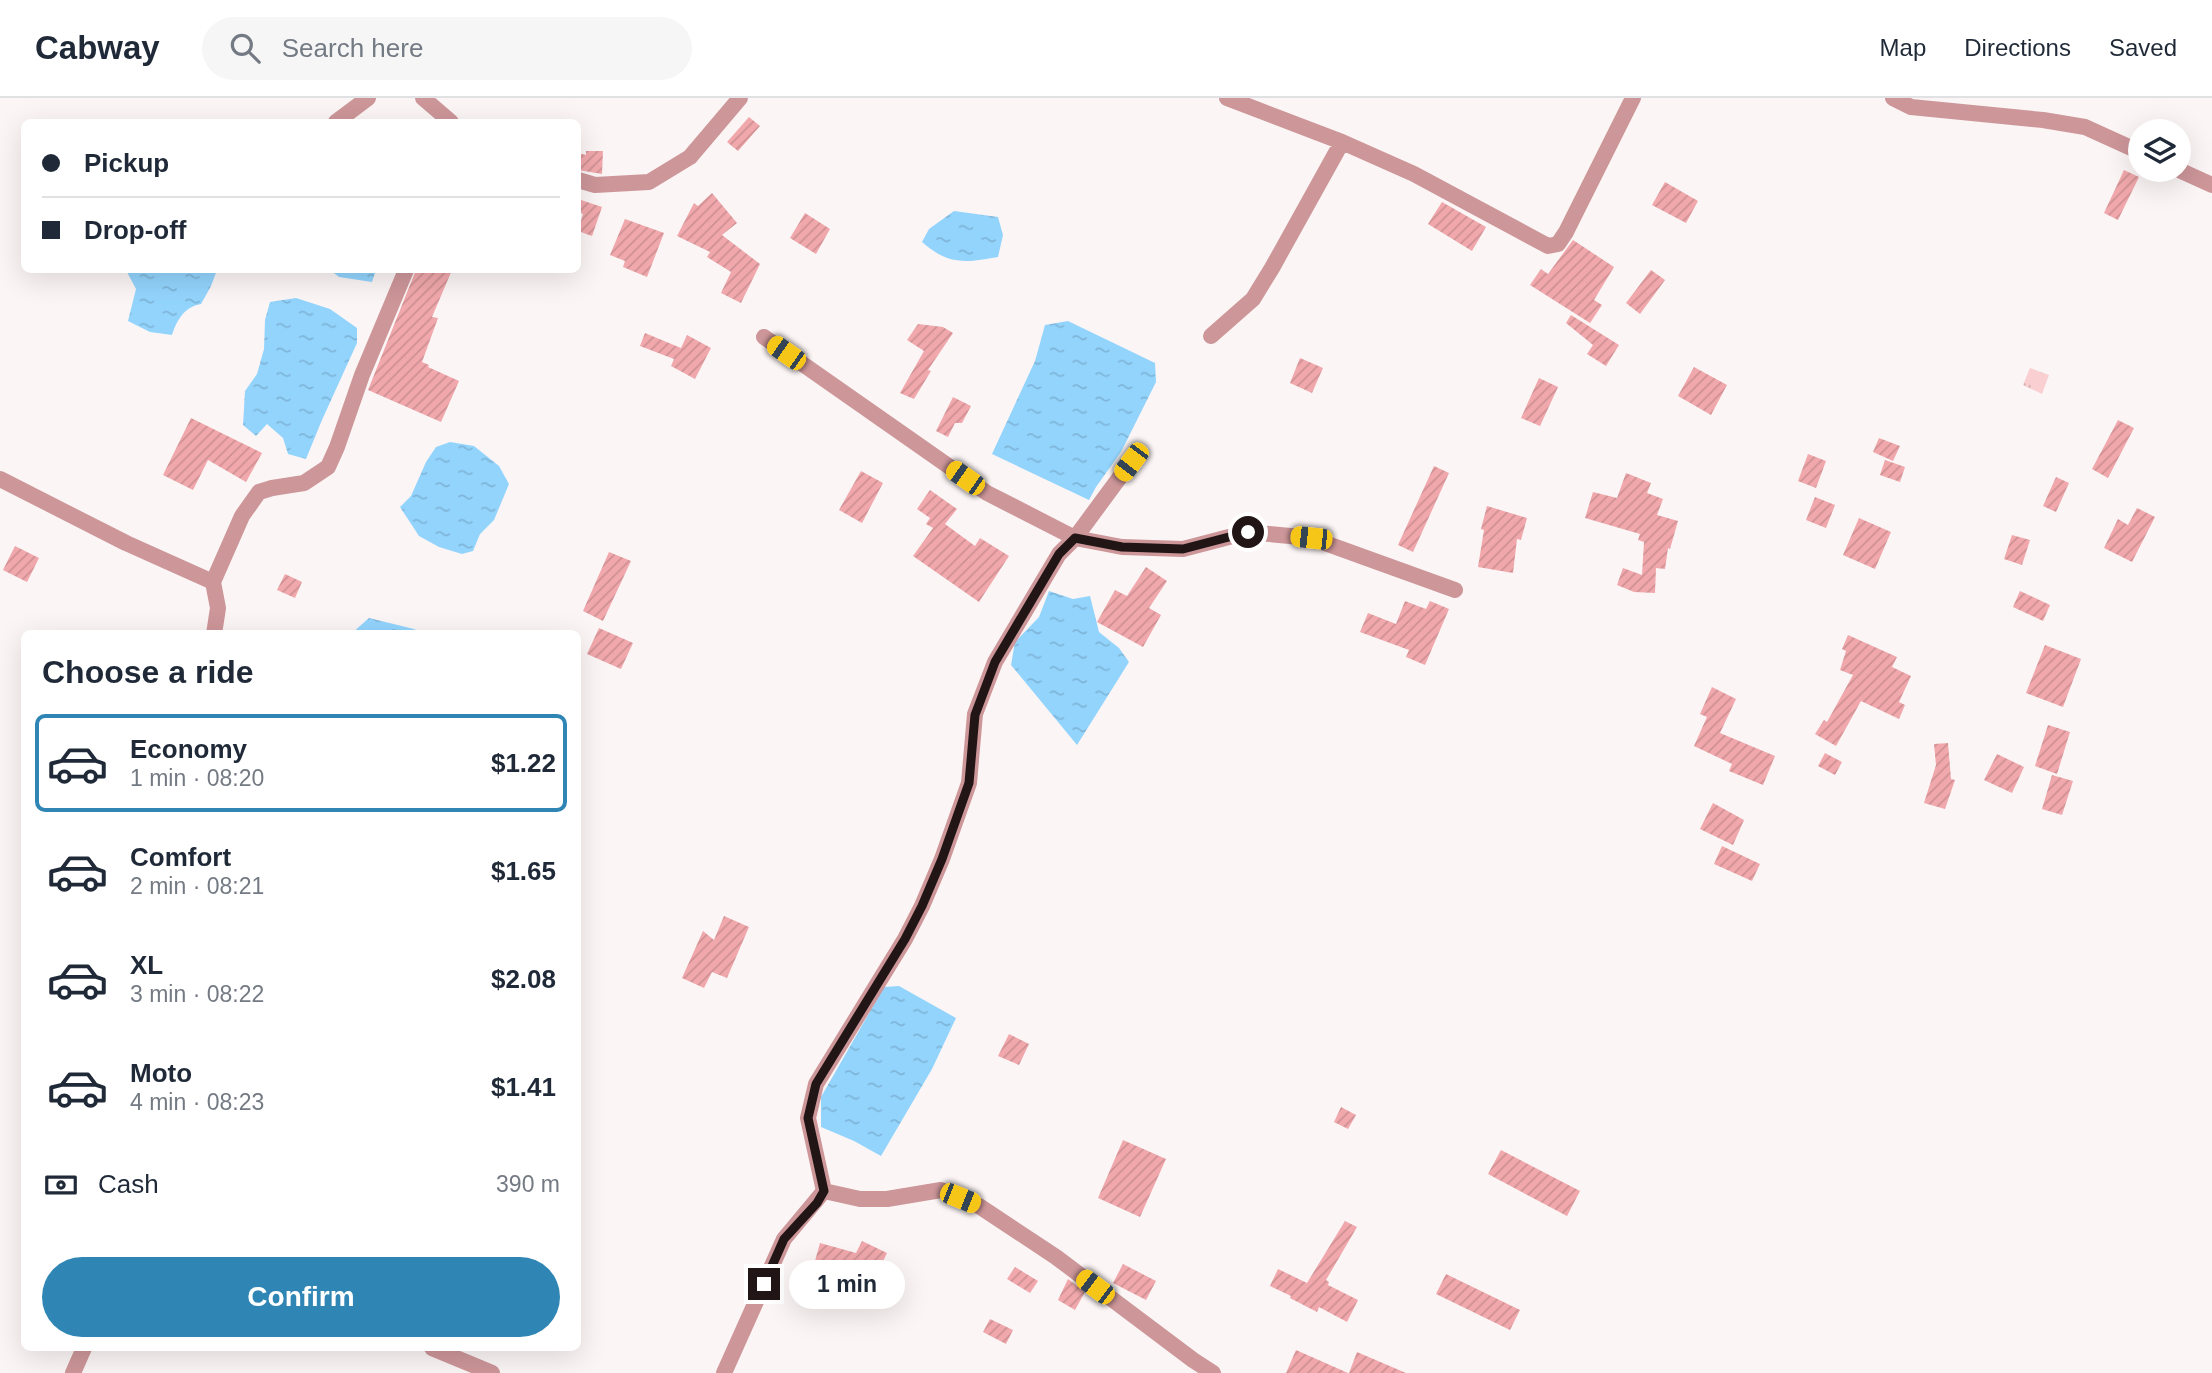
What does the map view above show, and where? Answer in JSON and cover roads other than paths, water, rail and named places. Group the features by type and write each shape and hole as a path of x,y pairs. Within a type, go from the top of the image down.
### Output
{"street":[{"path":"340,119 368,98"},
{"path":"423,98 448,119"},
{"path":"581,181 594,185 649,181 690,157 740,98"},
{"path":"1227,98 1342,142 1414,174 1548,246 1558,244 1633,98"},
{"path":"1893,98 1911,107 2043,120 2085,127 2128,147"},
{"path":"1211,337 1253,299 1342,142"},
{"path":"2191,175 2212,185"},
{"path":"215,630 218,608 213,582 242,516 259,492 304,484 328,467 362,375 405,273"},
{"path":"764,337 987,493 1075,538 1122,547 1183,549 1248,532 1311,538 1455,590"},
{"path":"724,1373 784,1239 817,1203 824,1191 808,1118 816,1084 905,939 942,859 969,783 975,715 995,662 1059,554 1075,538 1131,462"},
{"path":"0,480 126,543 213,582"},
{"path":"824,1191 860,1199 887,1199 940,1190 979,1206 1056,1257 1213,1373"},
{"path":"73,1373 83,1351"},
{"path":"439,1351 492,1373"}],"water":[{"path":"954,211 998,217 1003,235 998,257 957,260 940,255 922,242 929,229"},
{"path":"128,273 216,273 201,304 182,315 172,335 150,332 128,321 136,289"},
{"path":"334,273 375,273 372,282 339,277"},
{"path":"296,298 330,309 357,328 357,343 306,459 288,454 283,438 267,424 256,436 243,425 245,391 257,374 264,349 265,320 270,302"},
{"path":"1068,321 1155,363 1156,382 1121,452 1089,500 992,454 1035,361 1045,325"},
{"path":"450,442 474,446 499,466 509,484 494,520 480,534 473,551 462,554 439,547 419,536 400,507 411,496 436,447"},
{"path":"1049,591 1073,599 1090,596 1099,632 1119,648 1129,662 1077,745 1011,665 1015,642 1039,617"},
{"path":"369,618 416,630 355,630"},
{"path":"899,986 956,1018 932,1069 881,1156 821,1127 821,1097 884,987"}]}
